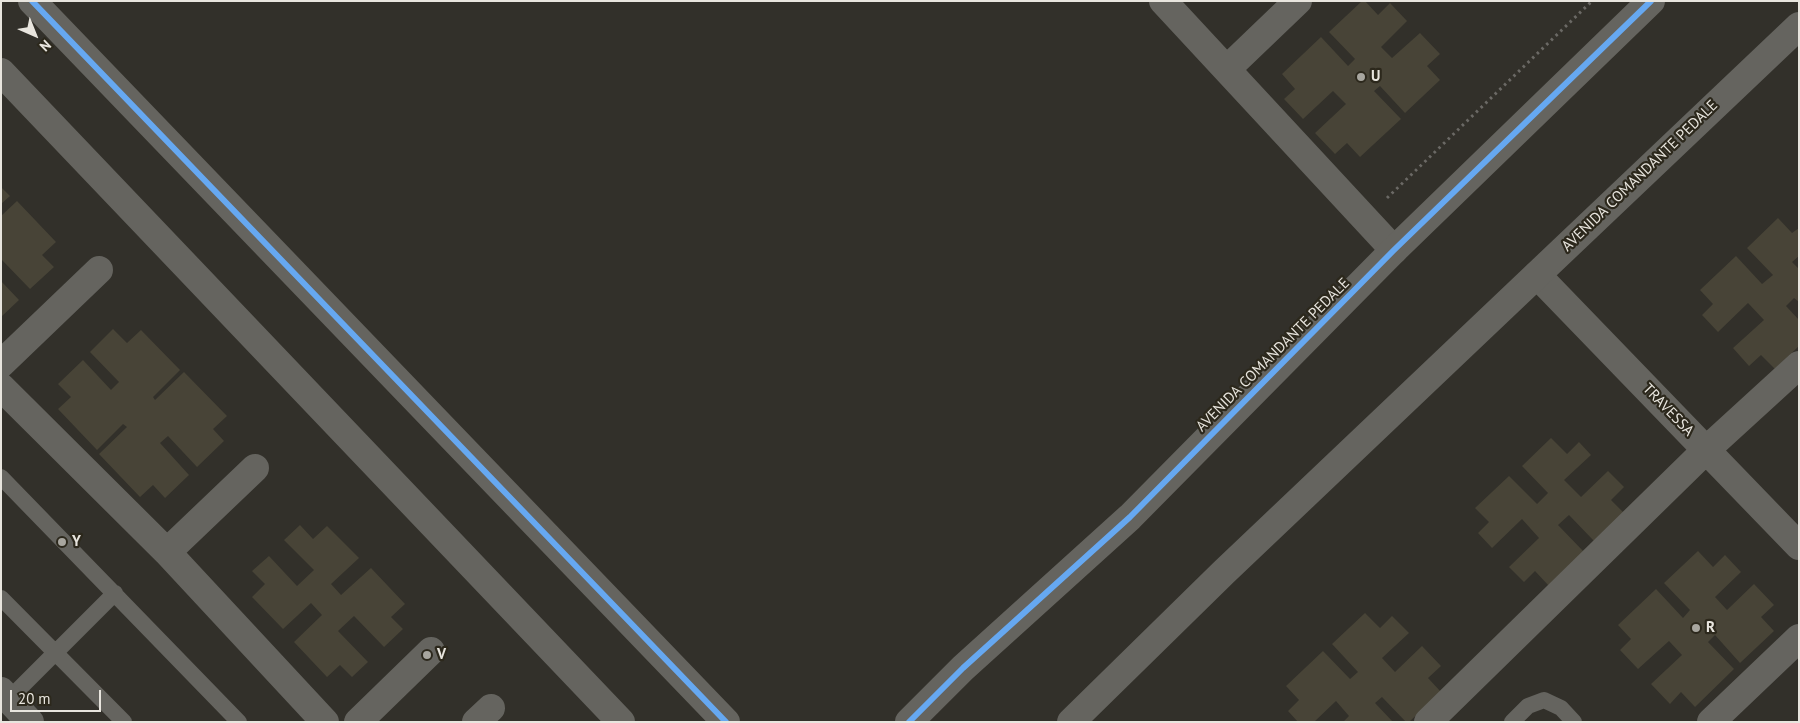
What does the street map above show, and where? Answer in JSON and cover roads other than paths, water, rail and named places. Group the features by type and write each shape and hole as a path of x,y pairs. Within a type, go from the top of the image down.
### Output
{"street":[{"path":"32,1 726,722"},
{"path":"1163,1 1394,250"},
{"path":"1227,69 1298,1"},
{"name":"AVENIDA COMANDANTE PEDALE","path":"909,722 963,668 1130,517 1394,250 1651,1"},
{"name":"AVENIDA COMANDANTE PEDALE","path":"1071,722 1224,572 1799,26"},
{"path":"1,72 621,722"},
{"path":"1,364 99,270"},
{"name":"TRAVESSA","path":"1537,275 1799,546"},
{"path":"1428,722 1706,450 1799,365"},
{"path":"1,387 167,552 325,722"},
{"path":"167,552 255,468"},
{"path":"1712,722 1799,638"},
{"path":"358,722 431,652"},
{"path":"5,695 30,722"}],"lane":[{"path":"1,477 239,722"},
{"path":"5,695 56,653 115,593"},
{"path":"1,598 124,722"},
{"path":"1512,722 1528,706 1544,700 1561,708 1574,722"}],"place":[{"name":"U","path":"1361,77"},
{"name":"Y","path":"62,542"},
{"name":"R","path":"1696,628"},
{"name":"V","path":"427,655"}]}
